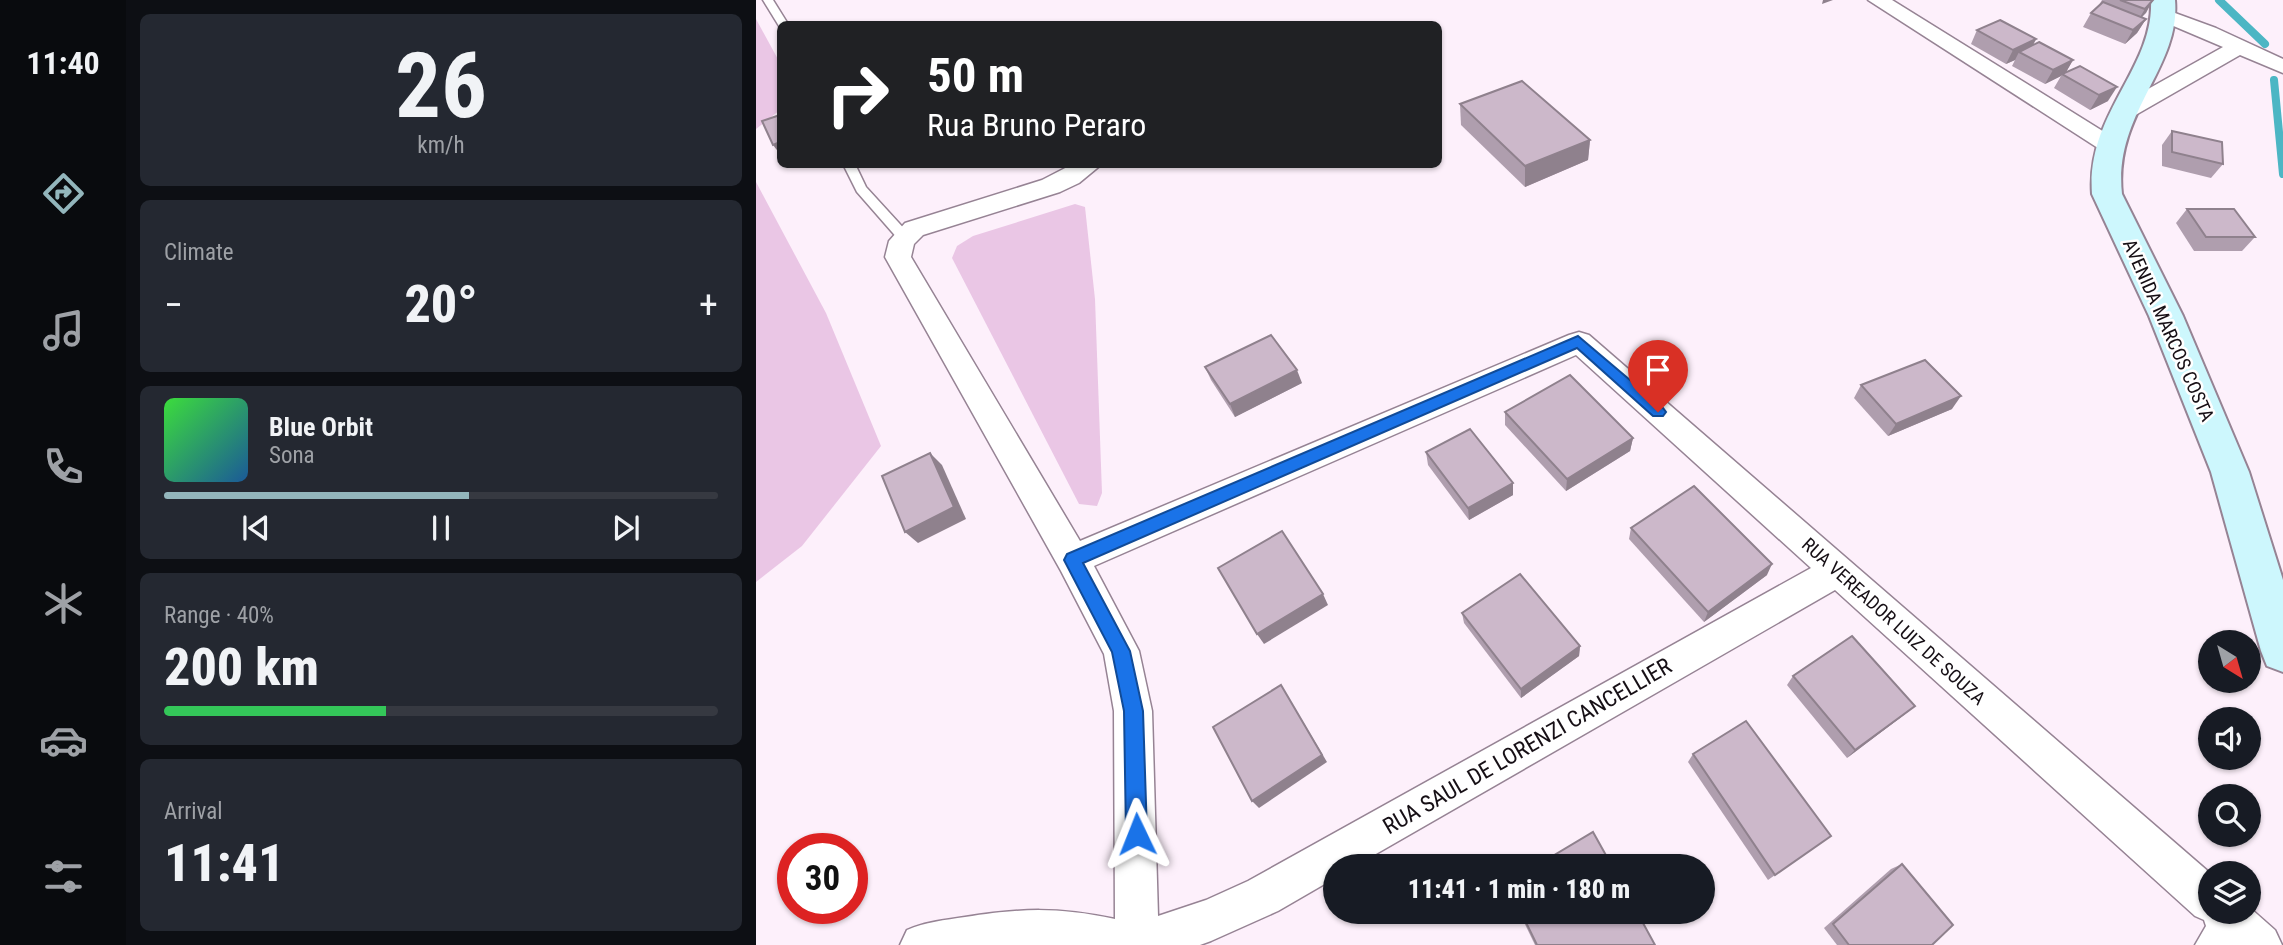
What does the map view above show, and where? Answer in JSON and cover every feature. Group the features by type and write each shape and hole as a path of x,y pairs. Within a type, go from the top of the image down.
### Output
{"street":[{"path":"1878,0 2117,128 2240,46"},
{"path":"2163,7 2283,67"},
{"name":"AVENIDA MARCOS COSTA","path":"2163,7 2155,48 2117,128 2103,177 2107,194 2166,316 2230,472 2283,651"},
{"path":"922,945 1017,930 1075,932 1136,945 1137,859 1133,711 1121,651 1073,560 898,257 899,246 904,237 929,222 1051,186 1085,168"},
{"name":"RUA VEREADOR LUIZ DE SOUZA","path":"1073,560 1578,342 1837,571 2230,926"},
{"name":"RUA SAUL DE LORENZI CANCELLIER","path":"1136,945 1211,920 1263,896 1837,571"}],"lane":[{"path":"768,0 781,21"},
{"path":"851,168 861,189 904,237"}],"shaded area":[{"path":"756,19 777,58 777,112 756,129"},
{"path":"756,182 826,313 881,446 802,546 756,582"},
{"path":"1075,204 1085,207 1095,299 1102,493 1097,506 1079,504 952,258 957,246 973,236"}],"building":[{"path":"2120,0 2153,0 2145,9"},
{"path":"2103,2 2146,19 2133,30 2091,13"},
{"path":"2000,20 2036,39 2013,50 1977,30"},
{"path":"2039,42 2073,60 2053,70 2019,52"},
{"path":"2080,66 2117,87 2099,95 2062,74"},
{"path":"1522,81 1590,140 1525,166 1460,104"},
{"path":"777,116 777,143 773,145 762,121"},
{"path":"2172,131 2222,142 2223,164 2172,152"},
{"path":"2187,209 2234,209 2255,237 2206,237"},
{"path":"1271,335 1297,370 1230,404 1205,367"},
{"path":"1925,360 1961,396 1896,424 1861,385"},
{"path":"1570,375 1633,438 1567,479 1505,412"},
{"path":"1470,429 1513,483 1468,508 1426,452"},
{"path":"930,453 954,507 905,532 882,476"},
{"path":"1694,486 1772,564 1708,612 1631,528"},
{"path":"1282,531 1323,594 1257,634 1218,568"},
{"path":"1520,574 1580,646 1521,689 1462,613"},
{"path":"1852,636 1915,706 1855,750 1793,676"},
{"path":"1281,685 1322,755 1252,801 1213,727"},
{"path":"1746,721 1831,836 1775,875 1693,754"},
{"path":"1593,832 1605,854 1556,854"},
{"path":"1902,864 1953,925 1932,945 1849,945 1833,924"},
{"path":"1527,924 1644,924 1655,945 1537,945"}],"waterway":[{"path":"2219,0 2265,44"},
{"path":"2274,80 2283,174"}],"route":[{"path":"1137,834 1133,711 1121,651 1073,560 1578,342 1658,412"}]}
